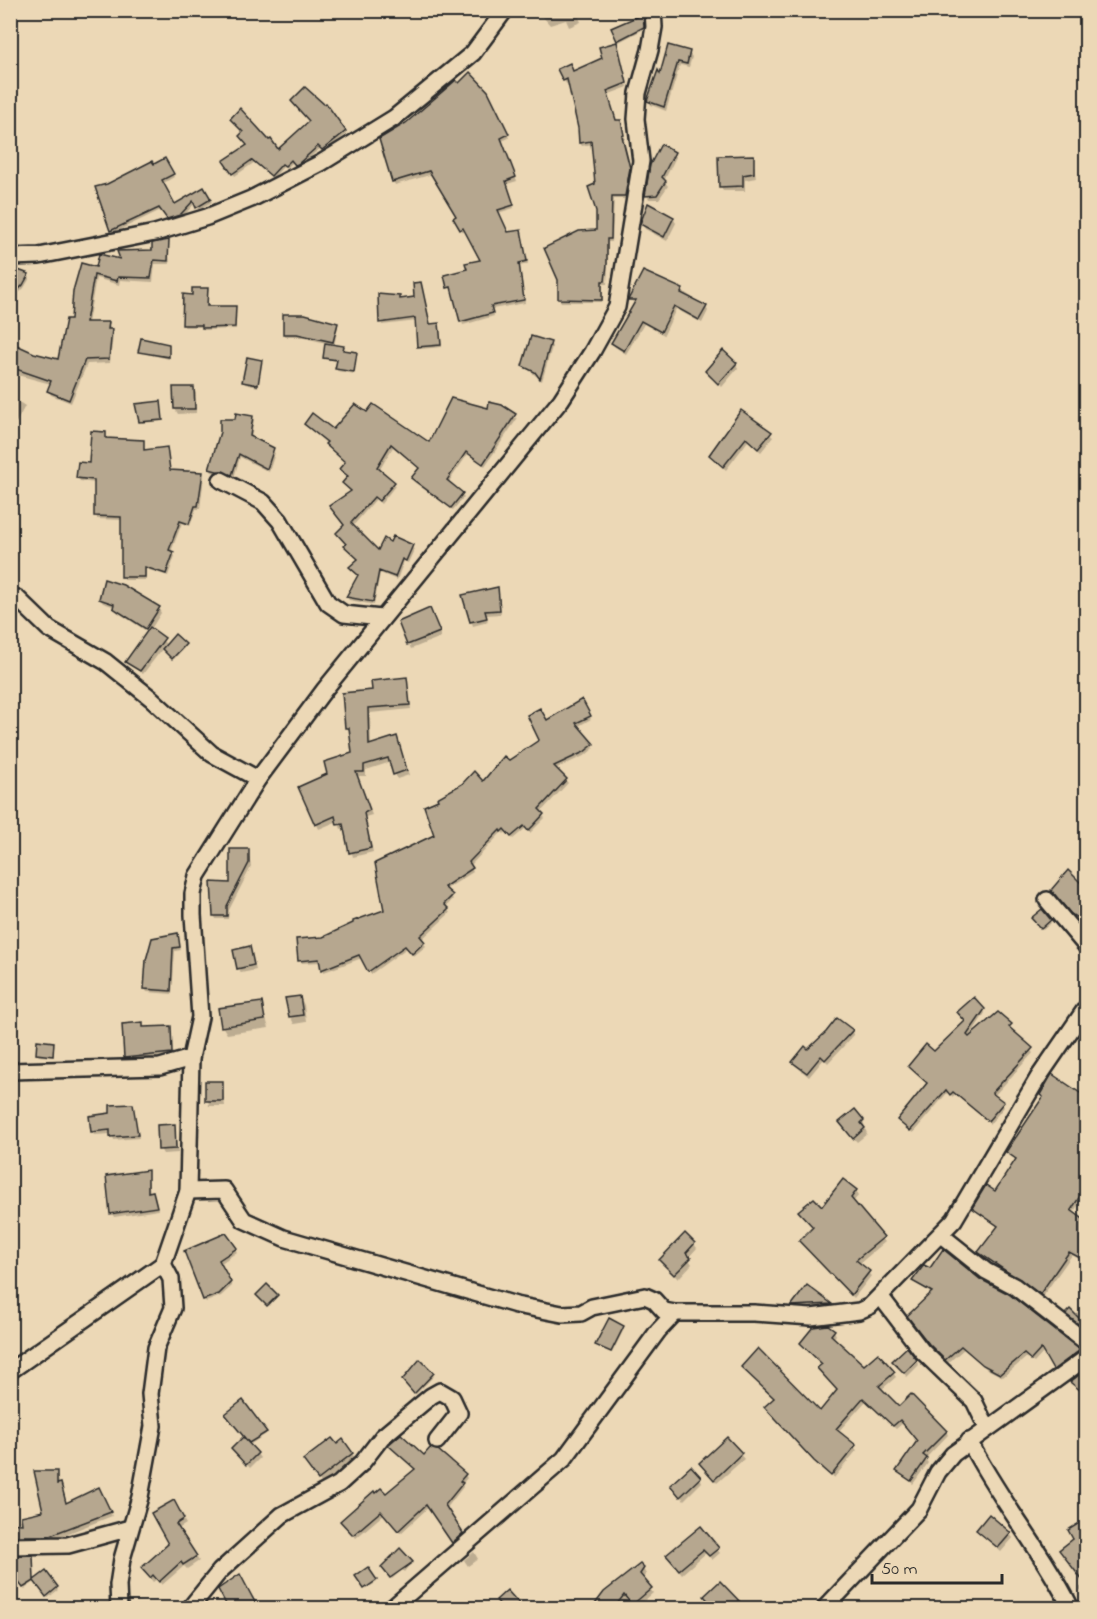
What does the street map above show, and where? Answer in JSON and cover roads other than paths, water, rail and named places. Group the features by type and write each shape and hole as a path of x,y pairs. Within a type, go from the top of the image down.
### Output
{"street":[{"path":"10,257 39,256 155,233 207,217 251,199 321,163 394,118 473,53 505,10"},
{"path":"10,1371 163,1264 188,1191 191,1058 200,1017 193,915 193,894 197,876 258,779 381,618 561,400 592,352 616,307 641,161 638,93 654,27 653,10"},
{"path":"221,480 263,502 279,521 328,603 344,614 381,618"},
{"path":"10,596 17,598 49,629 106,662 160,706 212,754 258,779"},
{"path":"1047,900 1086,946"},
{"path":"188,1191 224,1190 244,1220 303,1244 516,1305 562,1314 581,1313 592,1306 645,1296 654,1300 664,1311 675,1314 754,1313 811,1317 859,1311 881,1297 954,1220 1038,1078 1086,1008"},
{"path":"10,1071 160,1067 191,1058"},
{"path":"940,1235 986,1270 1014,1286 1086,1342"},
{"path":"119,1608 118,1585 130,1528 140,1497 153,1426 150,1394 156,1348 173,1308 171,1279 163,1264"},
{"path":"881,1297 922,1351 974,1401 987,1428"},
{"path":"392,1608 564,1459 658,1331 675,1314"},
{"path":"825,1608 919,1509 938,1472 953,1454 1086,1358"},
{"path":"190,1608 220,1571 282,1515 339,1484 362,1463 382,1437 440,1391 452,1398 459,1413 437,1442"},
{"path":"969,1441 990,1482 1037,1549 1071,1608"},
{"path":"10,1546 68,1545 130,1528"}]}
